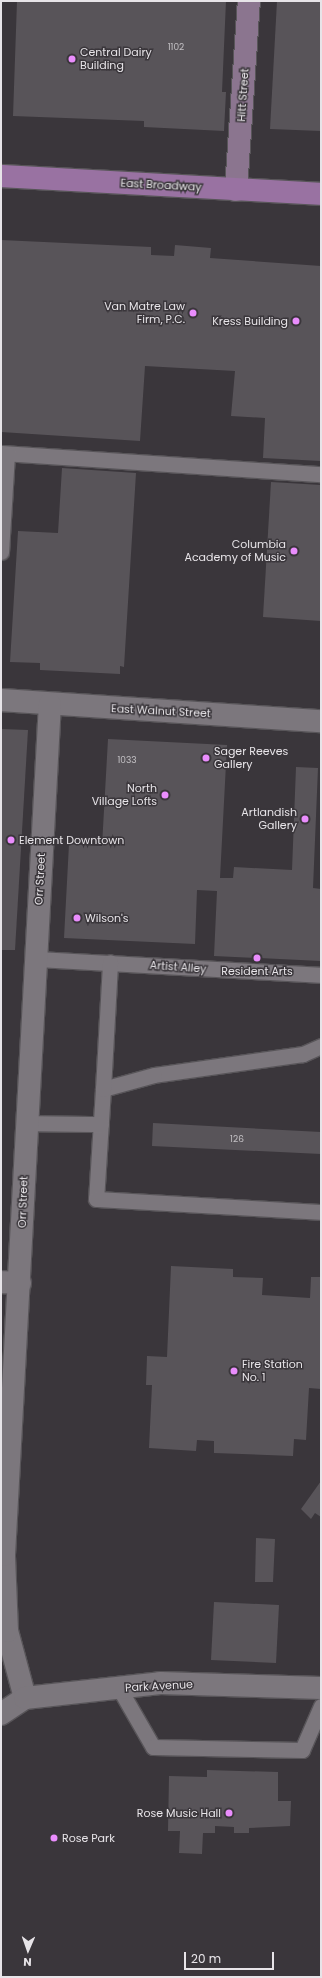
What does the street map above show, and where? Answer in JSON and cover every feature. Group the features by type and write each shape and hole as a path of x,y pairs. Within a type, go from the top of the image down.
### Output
{"main road":[{"name":"East Broadway","path":"1,176 321,194"}],"street":[{"name":"Hitt Street","path":"236,190 249,1"},
{"name":"East Walnut Street","path":"1,700 321,721"},
{"name":"Orr Street","path":"26,1698 7,1631 4,1555 11,1282 26,1123 50,704"},
{"name":"Park Avenue","path":"1,1714 26,1698 160,1683 321,1688"}],"lane":[{"path":"1,552 4,454 321,474"},
{"name":"Artist Alley","path":"36,959 110,962 321,976"},
{"path":"110,962 96,1199 321,1212"},
{"path":"102,1089 154,1075 303,1054 321,1046"},
{"path":"26,1123 101,1124"},
{"path":"119,1688 152,1747 302,1750 321,1706"}],"building":[{"path":"17,1 226,1 222,92 226,92 224,131 144,127 144,121 13,116"},
{"path":"277,1 321,1 321,131 270,129"},
{"path":"1,240 151,247 151,255 174,256 175,245 211,248 210,258 321,266 321,461 263,458 265,418 231,416 235,371 145,366 140,441 1,432"},
{"path":"62,468 136,473 124,667 120,666 120,674 40,670 40,663 10,662 18,531 58,533"},
{"name":"Columbia Academy of Music","path":"271,482 321,485 321,621 263,617"},
{"name":"Element Downtown","path":"1,729 28,730 15,950 1,950"},
{"path":"108,739 227,745 220,878 233,878 234,867 292,870 296,767 318,768 313,888 321,889 321,961 214,956 217,891 197,890 195,944 64,938 69,844 102,846"},
{"path":"153,1123 321,1132 321,1154 152,1146"},
{"name":"Fire Station No. 1","path":"171,1266 233,1269 233,1277 263,1278 262,1295 310,1298 311,1277 321,1277 321,1389 309,1388 306,1440 294,1439 293,1456 214,1453 214,1441 197,1440 196,1451 149,1448 152,1385 146,1385 147,1356 167,1357"},
{"path":"321,1481 321,1517 315,1513 311,1519 301,1509"},
{"path":"256,1538 275,1539 273,1582 255,1582"},
{"path":"214,1602 279,1605 276,1663 211,1660"},
{"name":"Rose Music Hall","path":"207,1770 278,1772 278,1801 291,1801 290,1826 249,1828 249,1833 234,1833 234,1827 215,1826 215,1833 203,1833 202,1854 179,1853 180,1831 168,1831 169,1776 207,1777"}],"place":[{"name":"Central Dairy Building","path":"72,59"},
{"name":"Van Matre Law Firm, P.C.","path":"193,313"},
{"name":"Kress Building","path":"296,321"},
{"name":"Columbia Academy of Music","path":"294,551"},
{"name":"Sager Reeves Gallery","path":"206,758"},
{"name":"North Village Lofts","path":"165,795"},
{"name":"Artlandish Gallery","path":"305,819"},
{"name":"Element Downtown","path":"11,840"},
{"name":"Wilson's","path":"77,918"},
{"name":"Resident Arts","path":"257,958"},
{"name":"Fire Station No. 1","path":"234,1371"},
{"name":"Rose Music Hall","path":"229,1813"},
{"name":"Rose Park","path":"54,1838"}]}
